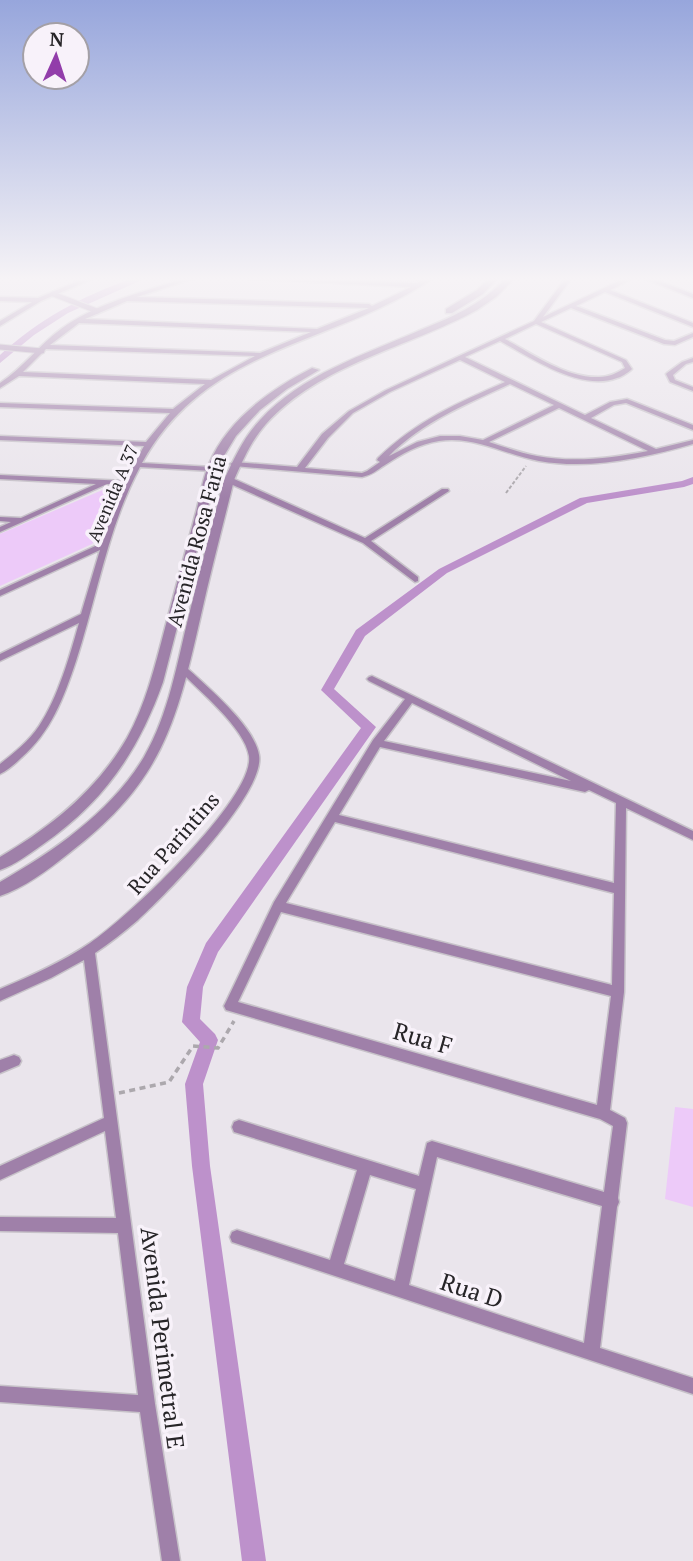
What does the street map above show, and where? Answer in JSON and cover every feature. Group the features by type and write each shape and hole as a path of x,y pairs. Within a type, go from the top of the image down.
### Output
{"street":[{"path":"0,386 19,374 41,352"},
{"path":"167,352 260,354"},
{"name":"Avenida A 37","path":"0,770 17,757 46,723 63,685 106,544 129,483 149,444 176,411 213,382 265,352"},
{"name":"Avenida Rosa Faria","path":"0,864 65,820 91,798 124,757 146,716 208,482 222,449 239,426 284,387 357,352"},
{"name":"Avenida Rosa Faria","path":"0,890 63,851 112,806 137,778 166,725 228,481 234,464 256,428 293,393 378,352"},
{"path":"299,470 325,436 351,412 388,391 474,352"},
{"path":"528,352 588,380 610,380 629,369 624,361 603,352"},
{"path":"461,358 656,452"},
{"path":"693,360 669,374 673,381 693,389"},
{"path":"19,374 213,382"},
{"path":"234,464 351,475 370,473 400,439 419,425 509,382"},
{"path":"585,418 612,402 627,401 693,428"},
{"path":"0,405 176,411"},
{"path":"486,441 558,406"},
{"path":"373,469 421,441 446,437 486,441 533,458 577,461 656,452 693,442"},
{"path":"0,438 149,444"},
{"path":"138,465 212,469"},
{"path":"0,477 129,483"},
{"path":"208,482 228,481 366,541 415,579"},
{"path":"0,530 107,482"},
{"path":"366,541 445,491"},
{"path":"0,519 22,520"},
{"path":"0,593 106,544"},
{"path":"174,610 196,611"},
{"path":"0,658 85,616"},
{"name":"Rua Parintins","path":"0,995 89,950 136,915 177,874 223,818 248,782 256,761 252,746 241,729 182,668"},
{"path":"372,679 693,836"},
{"path":"235,1007 278,906 377,743 410,699"},
{"path":"377,743 601,791"},
{"path":"591,1353 620,1123 603,1113 618,992 621,800"},
{"path":"332,817 619,889"},
{"path":"278,906 618,992"},
{"name":"Avenida Perimetral E","path":"89,950 146,1404 171,1561"},
{"name":"Rua F","path":"235,1007 603,1113"},
{"path":"0,1067 14,1061"},
{"path":"0,1173 110,1122"},
{"path":"239,1127 423,1184"},
{"path":"400,1290 432,1148 612,1202"},
{"path":"335,1269 365,1166"},
{"path":"0,1224 125,1226"},
{"name":"Rua D","path":"237,1237 693,1386"},
{"path":"0,1394 146,1404"}],"path":[{"path":"506,493 533,458"},
{"path":"106,1096 169,1082 192,1046 218,1048 235,1007"}],"shaded area":[{"path":"107,488 116,489 116,494 104,530 92,544 0,586 0,534"},
{"path":"675,1107 693,1109 693,1207 665,1199"}],"waterway":[{"path":"0,360 9,352"},
{"path":"254,1561 201,1166 194,1084 209,1040 191,1022 195,987 212,948 369,727 327,690 360,633 443,571 584,500 684,484 693,480"}]}
